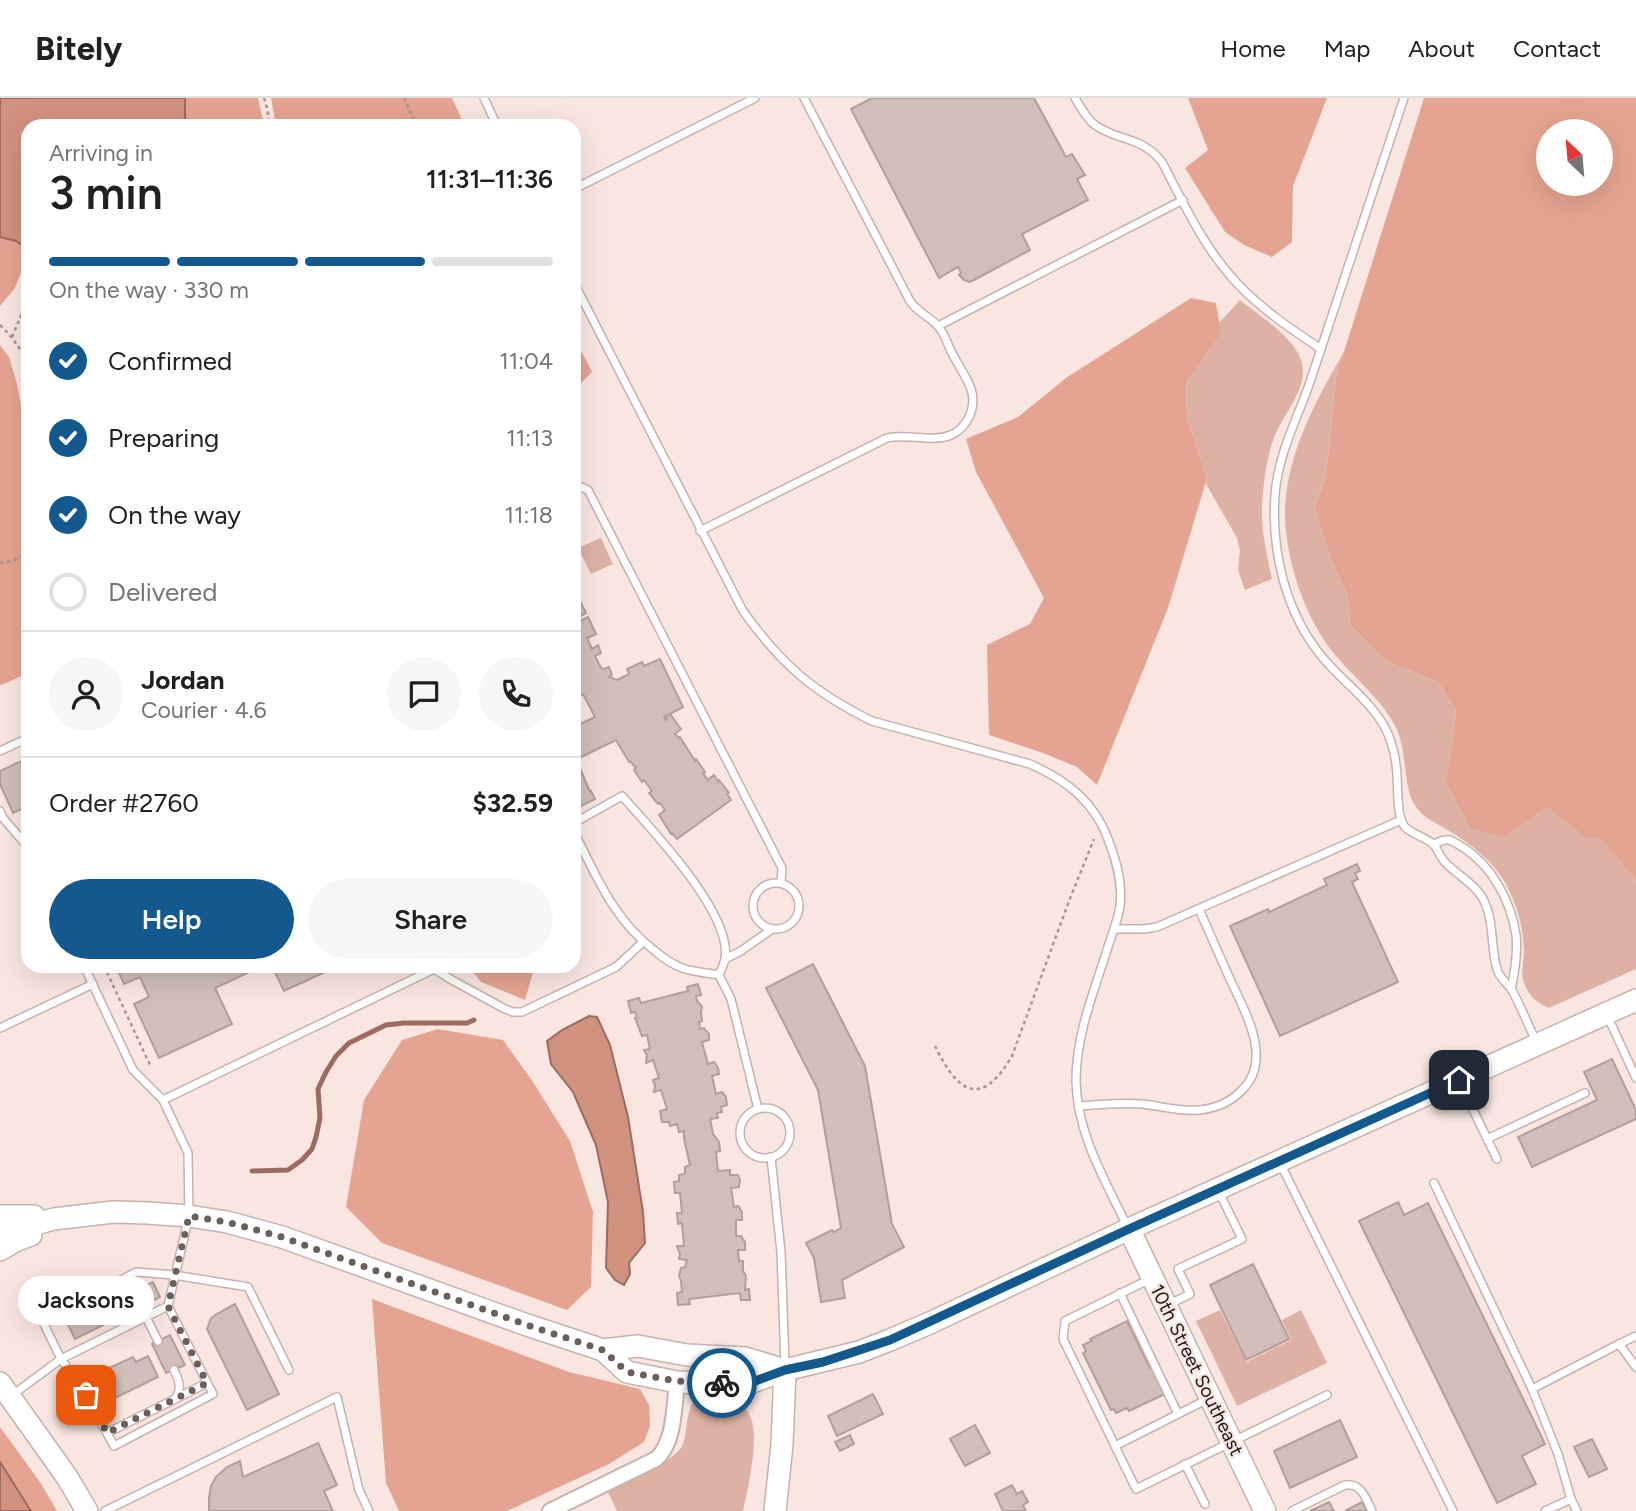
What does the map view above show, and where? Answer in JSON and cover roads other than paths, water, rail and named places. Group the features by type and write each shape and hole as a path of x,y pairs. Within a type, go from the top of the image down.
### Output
{"main road":[{"path":"0,1216 148,1213 227,1222 282,1237 603,1350 627,1372 677,1381 747,1384 785,1370 823,1362 890,1340 1636,1000"},
{"path":"0,1233 82,1215"},
{"path":"0,1250 17,1240 82,1215"},
{"name":"10th Street Southeast","path":"1129,1229 1265,1511"},
{"path":"603,1350 638,1346 687,1354 745,1358 785,1370"},
{"path":"775,1511 782,1444 785,1370"},
{"path":"5,1390 67,1477 87,1511"}],"street":[{"path":"550,1511 656,1459 662,1453 670,1434 677,1381"}],"lane":[{"path":"484,98 494,119"},
{"path":"581,185 755,98"},
{"path":"700,531 887,438 939,438 960,430 971,413 971,390 938,326 910,302 804,98"},
{"path":"1075,98 1097,126 1136,141 1154,152 1205,242 1234,281 1268,312 1321,349"},
{"path":"1404,98 1306,394 1282,454 1277,473 1274,521 1276,549 1291,602 1311,641 1323,658 1371,708 1388,734 1396,765 1401,820 1407,829 1434,844 1445,862 1481,895 1492,925 1497,969 1511,989 1537,1044"},
{"path":"938,326 1182,200"},
{"path":"581,297 743,611 795,673 853,712 872,721 1030,764 1071,787 1101,823 1114,854 1120,906 1081,1035 1076,1081 1078,1105 1087,1140 1129,1229"},
{"path":"581,487 588,490 782,868 780,883"},
{"path":"0,751 21,741"},
{"path":"581,819 622,796 706,900 724,943 725,958 719,975 731,999 758,1109"},
{"path":"0,811 21,839"},
{"path":"1114,929 1157,927 1401,820"},
{"path":"1434,844 1450,840 1467,850 1482,863 1501,891 1511,914 1516,936 1517,959 1511,989"},
{"path":"581,845 616,912 643,942 665,960 682,968 719,975"},
{"path":"780,883 788,886 797,897 798,913 790,925 772,929 759,923 753,902 760,889 780,883"},
{"path":"1078,1105 1140,1103 1189,1111 1199,1110 1223,1104 1248,1085 1255,1072 1256,1054 1250,1024 1199,909"},
{"path":"725,958 741,951 772,929"},
{"path":"442,973 505,1009 522,1012 616,967 643,942"},
{"path":"88,973 133,1070 163,1100 188,1153 189,1216 174,1275 168,1306 213,1395 114,1446 86,1395 61,1359 43,1322 136,1272 174,1275 248,1287 289,1370"},
{"path":"163,1100 421,973"},
{"path":"0,1028 93,984"},
{"path":"1606,1014 1636,1078"},
{"path":"1459,1080 1497,1159"},
{"path":"1487,1139 1585,1093"},
{"path":"758,1109 774,1109 789,1126 790,1134 784,1148 771,1157 754,1155 742,1143 740,1135 744,1118 758,1109"},
{"path":"771,1157 781,1252 785,1370"},
{"path":"1279,1161 1453,1511"},
{"path":"1434,1183 1532,1389 1577,1511"},
{"path":"1166,1306 1190,1294 1178,1269 1242,1239 1217,1189"},
{"path":"1152,1277 1065,1321 1063,1339 1136,1489 1327,1395"},
{"path":"1120,1293 1178,1414"},
{"path":"5,1390 168,1306"},
{"path":"146,1317 158,1341"},
{"path":"1532,1389 1636,1336"},
{"path":"1619,1344 1636,1367"},
{"path":"174,1370 180,1390 176,1398"},
{"path":"107,1433 207,1383"},
{"path":"105,1511 337,1398 359,1490 369,1511"},
{"path":"1115,1446 1210,1398"},
{"path":"1185,1464 1205,1504"},
{"path":"1292,1511 1345,1485 1359,1489 1372,1511"},
{"path":"1545,1511 1571,1499"}],"waterway":[{"path":"252,1171 288,1170 312,1149 320,1118 318,1089 336,1056 349,1043 386,1025 467,1023 474,1020"}],"place":[{"name":"Jacksons","path":"86,1395"}]}
